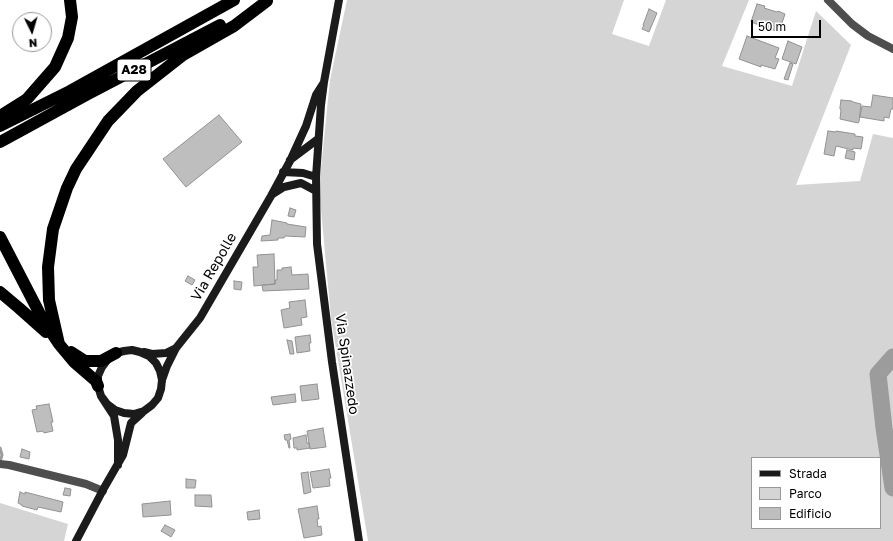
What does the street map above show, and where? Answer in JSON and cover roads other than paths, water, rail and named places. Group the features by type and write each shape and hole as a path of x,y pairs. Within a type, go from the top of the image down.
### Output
{"highway":[{"path":"0,116 27,99 55,67 68,38 72,17 70,0"},
{"name":"A28","path":"0,126 70,91 234,0"},
{"path":"59,344 49,300 48,267 53,229 67,188 76,169 108,121 137,91 183,55 234,26 268,0"},
{"name":"A28","path":"0,142 88,94 268,0"},
{"path":"0,237 43,320 59,344 74,362 96,381 100,391"},
{"path":"0,292 59,344 85,361 101,361 116,353"}],"street":[{"path":"324,82 340,0"},
{"path":"828,0 852,24 868,36 893,49"},
{"name":"Via Spinazzedo","path":"324,82 316,177 317,244 332,362 359,541"},
{"name":"Via Repolle","path":"76,541 123,455 131,423 158,398 167,366 176,348 200,318 271,196 290,161 306,126 316,95 324,82"},
{"name":"Via Repolle","path":"290,161 318,139"},
{"path":"283,172 303,173 316,177"},
{"name":"Via Repolle","path":"271,196 284,187 301,183 316,191"},
{"path":"144,411 134,414 124,413 115,410 107,404 100,391 98,376 102,367 108,359 116,353 124,350 152,354 166,353 176,348"},
{"path":"140,352 149,356 156,363 162,380"},
{"name":"Via Repolle","path":"100,391 114,416 118,440 118,465"},
{"path":"0,464 86,484 103,491"}],"waterway":[{"path":"893,357 878,374 893,488"},
{"path":"0,448 2,455 0,462"}]}
